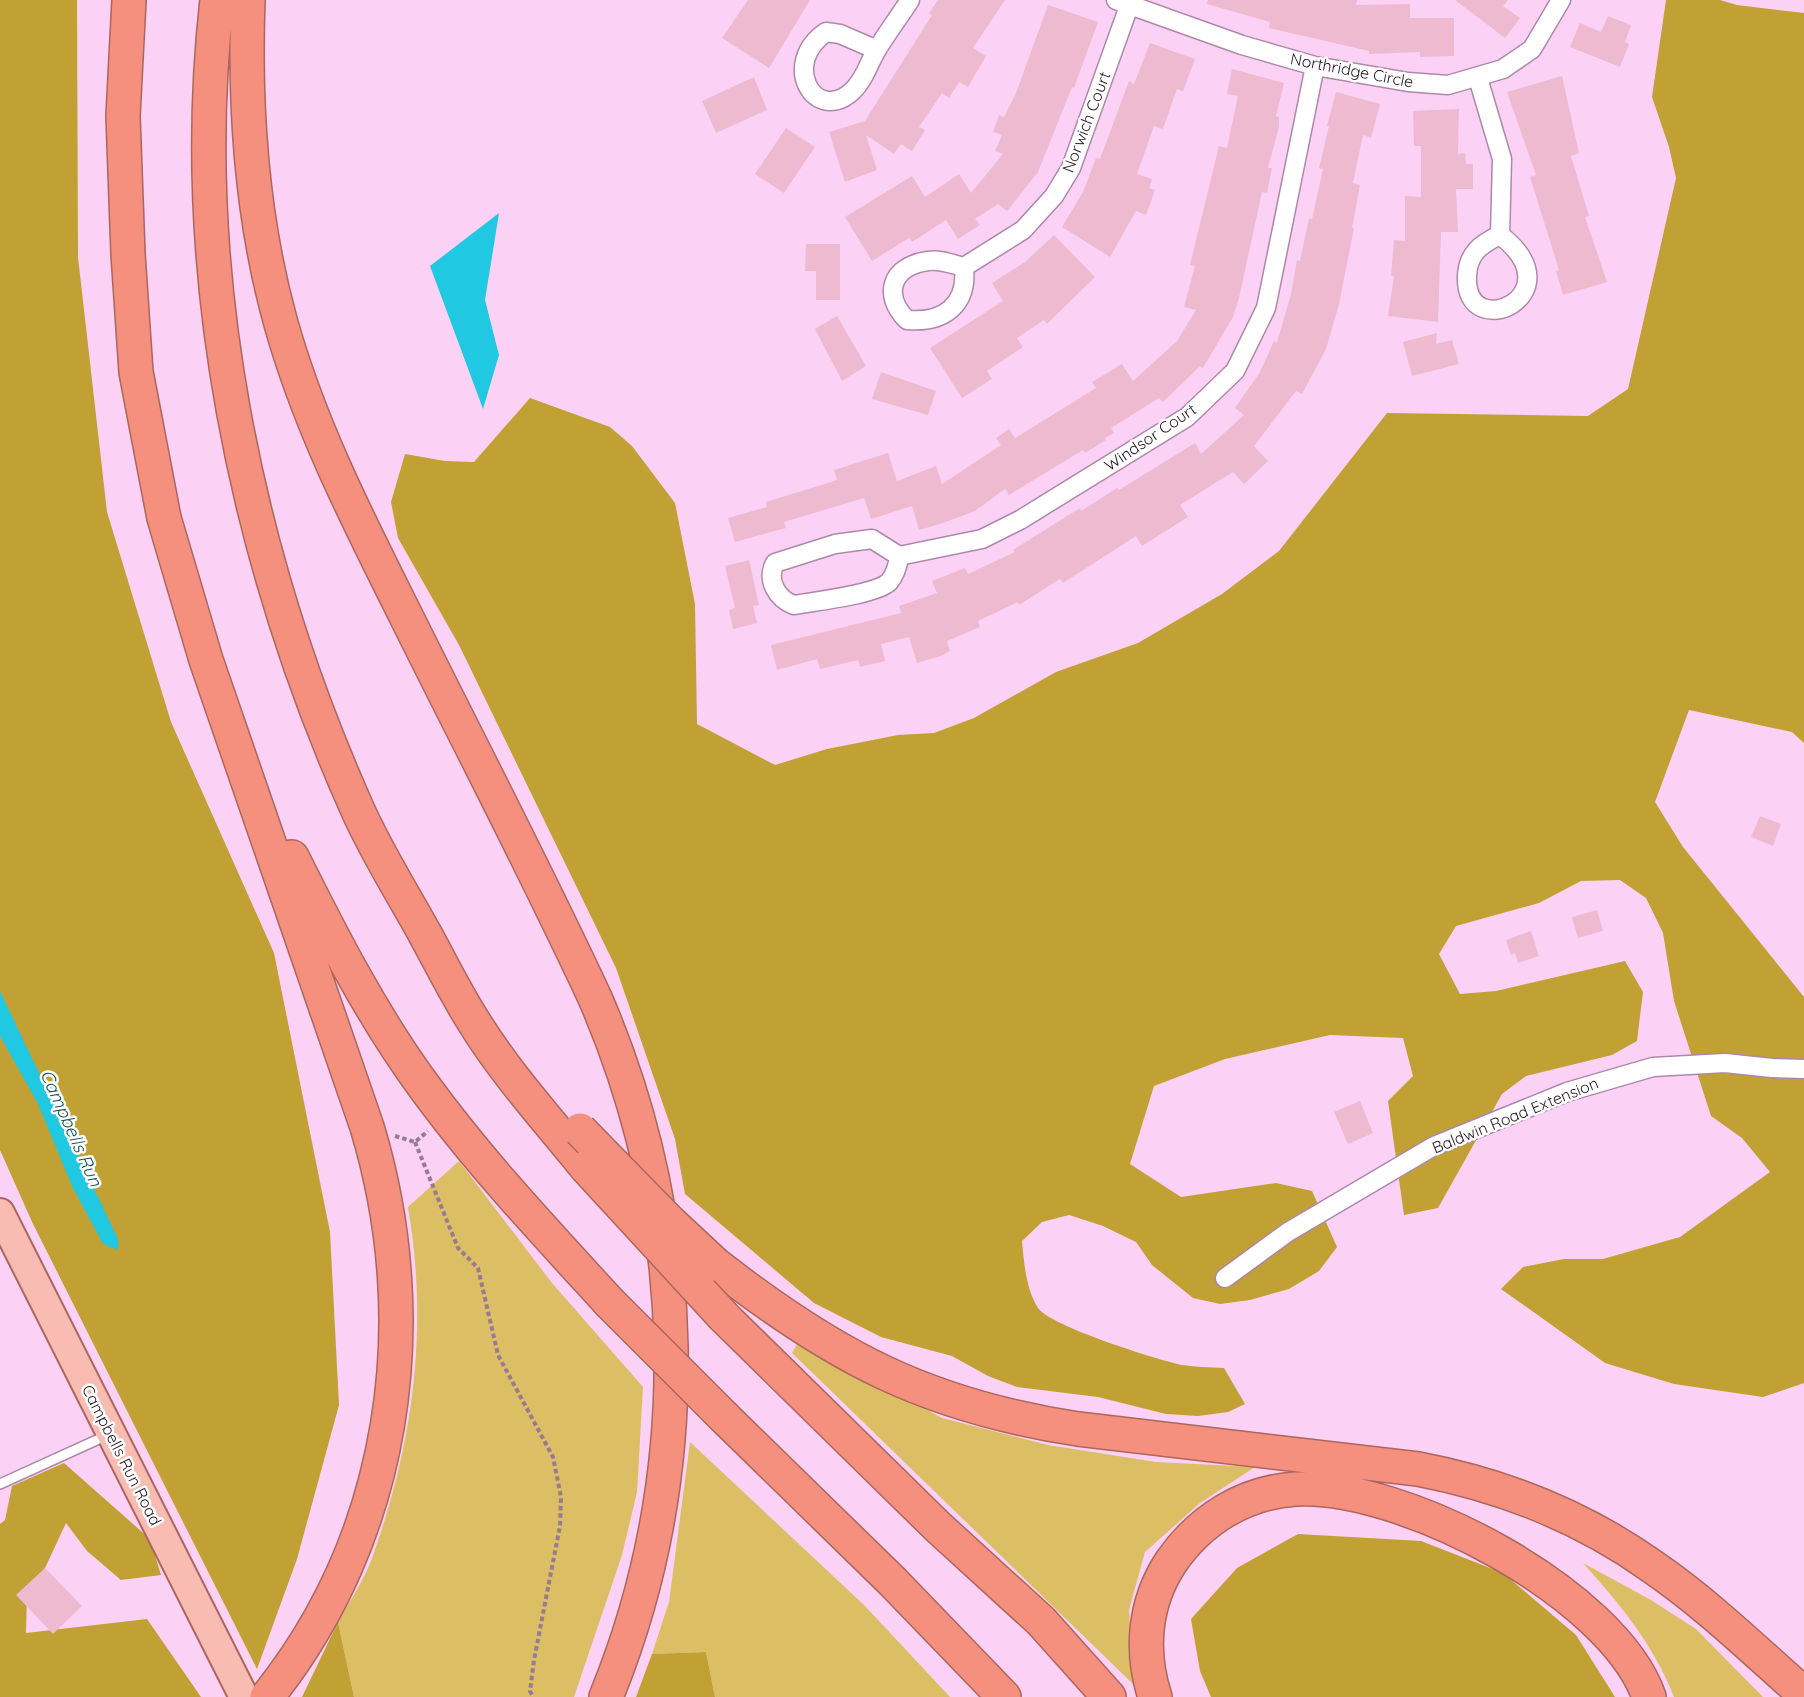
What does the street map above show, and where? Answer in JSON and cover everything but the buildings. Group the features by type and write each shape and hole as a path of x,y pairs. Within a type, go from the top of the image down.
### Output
{"highway":[{"path":"129,0 123,116 128,254 136,372 164,518 206,660 367,1127 386,1196 396,1270 397,1337 394,1386 380,1464 368,1505 337,1585 317,1622 267,1697"},
{"path":"217,0 210,152 212,219 223,333 240,449 272,578 310,693 357,809 474,1022 586,1167 724,1317 938,1527 1041,1622 1109,1697"},
{"path":"248,0 246,64 251,166 267,268 294,368 331,465 599,1007 639,1118 655,1189 664,1241 672,1328 673,1372 668,1454 644,1585 631,1629 606,1697"},
{"path":"206,660 269,809 343,960 422,1085 515,1199 609,1302 893,1582 1004,1697"},
{"path":"426,936 517,1056 580,1130 670,1222 715,1264 789,1320 856,1361 927,1392 964,1405 1012,1417 1078,1429 1418,1469 1450,1475 1513,1494 1600,1533 1655,1568 1804,1694"},
{"path":"1155,1697 1146,1658 1147,1625 1157,1588 1177,1553 1207,1522 1223,1510 1259,1496 1296,1489 1337,1492 1394,1507 1463,1534 1531,1571 1590,1616 1625,1654 1648,1697"}],"main road":[{"name":"Campbells Run Road","path":"0,1213 244,1697"}],"street":[{"path":"877,50 910,0"},
{"name":"Northridge Circle","path":"1123,3 1242,45 1314,66 1448,85 1503,69 1532,49 1561,0"},
{"name":"Norwich Court","path":"964,267 1023,230 1054,196 1071,168 1123,3"},
{"name":"Windsor Court","path":"900,556 982,539 1020,520 1187,417 1235,371 1266,308 1314,66"},
{"path":"1478,78 1502,159 1500,235"},
{"path":"873,539 900,556 897,569 888,582 868,591 794,605 777,595 772,578 775,563 834,544 873,539"},
{"name":"Baldwin Road Extension","path":"1225,1278 1288,1232 1434,1146 1567,1092 1653,1067 1725,1063 1804,1069"}],"lane":[{"path":"0,1484 112,1433"}],"path":[{"path":"415,1142 447,1115"},
{"path":"367,1127 415,1142"},
{"path":"415,1142 458,1248 478,1268 498,1355 553,1457 561,1497 560,1526 534,1660 530,1691 533,1697"}],"shaded area":[{"path":"0,0 77,0 78,257 107,512 171,722 274,953 330,1232 339,1405 297,1559 257,1669 33,1224 0,1150"},
{"path":"1666,0 1720,0 1737,5 1804,13 1804,743 1792,732 1689,710 1655,802 1683,847 1804,997 1804,1383 1763,1397 1674,1384 1605,1363 1501,1289 1523,1267 1564,1259 1603,1259 1680,1237 1770,1172 1742,1138 1711,1116 1674,1001 1663,933 1646,898 1620,880 1581,881 1539,903 1456,926 1439,954 1460,994 1496,991 1625,961 1643,992 1637,1041 1612,1055 1526,1076 1502,1094 1438,1208 1404,1215 1388,1101 1413,1076 1403,1038 1330,1035 1225,1059 1154,1086 1130,1164 1181,1197 1276,1183 1312,1191 1337,1247 1319,1271 1289,1289 1250,1300 1220,1304 1193,1298 1152,1265 1136,1242 1103,1226 1069,1215 1042,1222 1022,1241 1026,1276 1031,1293 1038,1308 1047,1315 1083,1333 1151,1357 1182,1365 1224,1368 1245,1404 1228,1412 1198,1416 1166,1414 1098,1397 1017,1387 988,1376 952,1356 881,1337 814,1303 685,1194 675,1139 616,968 459,645 398,538 391,502 405,454 445,461 474,462 530,398 610,427 632,446 675,503 695,604 697,724 775,765 827,749 898,735 934,733 974,718 1056,672 1138,643 1222,594 1279,551 1387,413 1588,416 1628,389 1676,178 1669,147 1652,97"},
{"path":"459,1161 552,1283 643,1387 637,1492 622,1555 574,1697 354,1697 338,1622 368,1569 386,1518 407,1430 413,1387 417,1342 417,1298 408,1207"},
{"path":"800,1339 942,1418 1048,1445 1156,1462 1255,1467 1200,1503 1145,1552 1129,1610 1133,1684 792,1353"},
{"path":"690,1442 864,1605 950,1697 715,1697 706,1652 652,1654 669,1602"},
{"path":"64,1463 150,1539 161,1575 121,1580 87,1551 66,1523 45,1568 27,1594 26,1633 147,1619 201,1697 0,1697 0,1524 5,1520 12,1486"},
{"path":"1298,1534 1421,1541 1503,1573 1576,1635 1615,1697 1211,1697 1200,1671 1191,1619 1237,1568"},
{"path":"1583,1563 1651,1600 1696,1629 1763,1697 1674,1697 1657,1660 1635,1626"},
{"path":"338,1622 354,1697 302,1697"},
{"path":"706,1652 715,1697 636,1697 652,1654"}],"water":[{"path":"499,213 485,300 499,355 483,409 430,266"},
{"path":"0,991 118,1239 118,1250 103,1244 72,1186 38,1104 0,1036"}],"water label":[{"name":"Campbells Run","path":"71,1128"}]}
